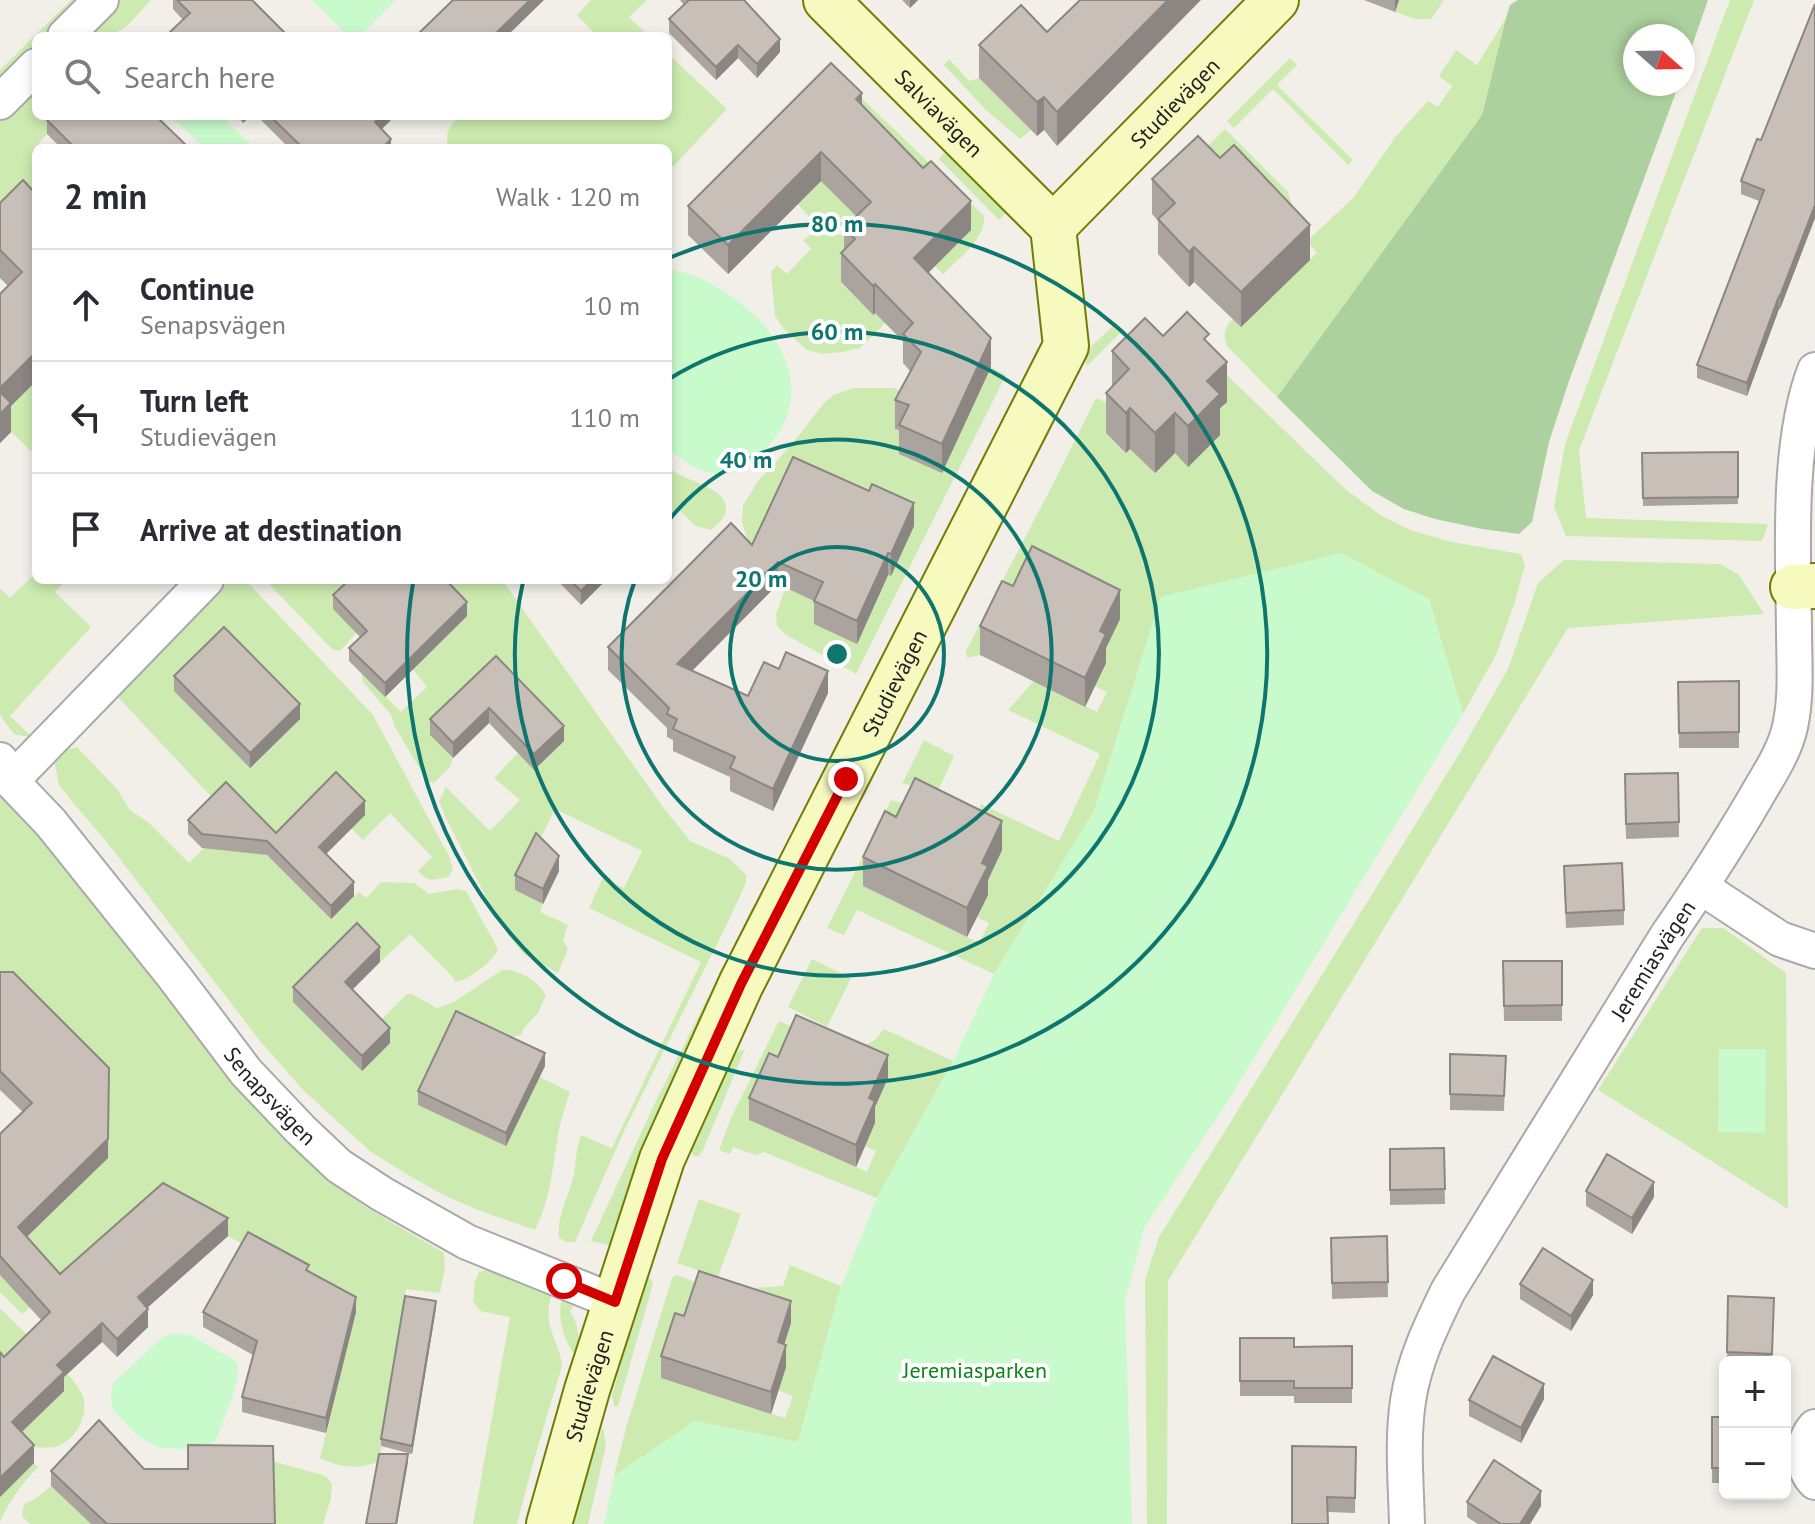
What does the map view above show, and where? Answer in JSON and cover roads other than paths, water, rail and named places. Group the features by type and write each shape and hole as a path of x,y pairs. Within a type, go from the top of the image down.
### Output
{"street":[{"path":"69,32 101,0"},
{"name":"Salviavägen","path":"826,0 1053,227"},
{"name":"Studievägen","path":"549,1524 587,1390 662,1159 741,984 1066,346 1053,227 1276,0"},
{"path":"0,102 32,70"},
{"name":"Jeremiasvägen","path":"1407,1524 1408,1401 1428,1332 1456,1278 1659,949 1701,887 1784,748 1795,695 1804,586 1795,478 1800,427 1815,370"},
{"name":"Senapsvägen","path":"202,584 6,770 175,978 246,1072 339,1166 467,1242 615,1302"},
{"path":"1701,887 1780,939 1815,951"},
{"path":"1815,1427 1804,1451 1807,1474 1815,1482"}],"park label":[{"name":"Jeremiasparken","path":"975,1370"}]}
